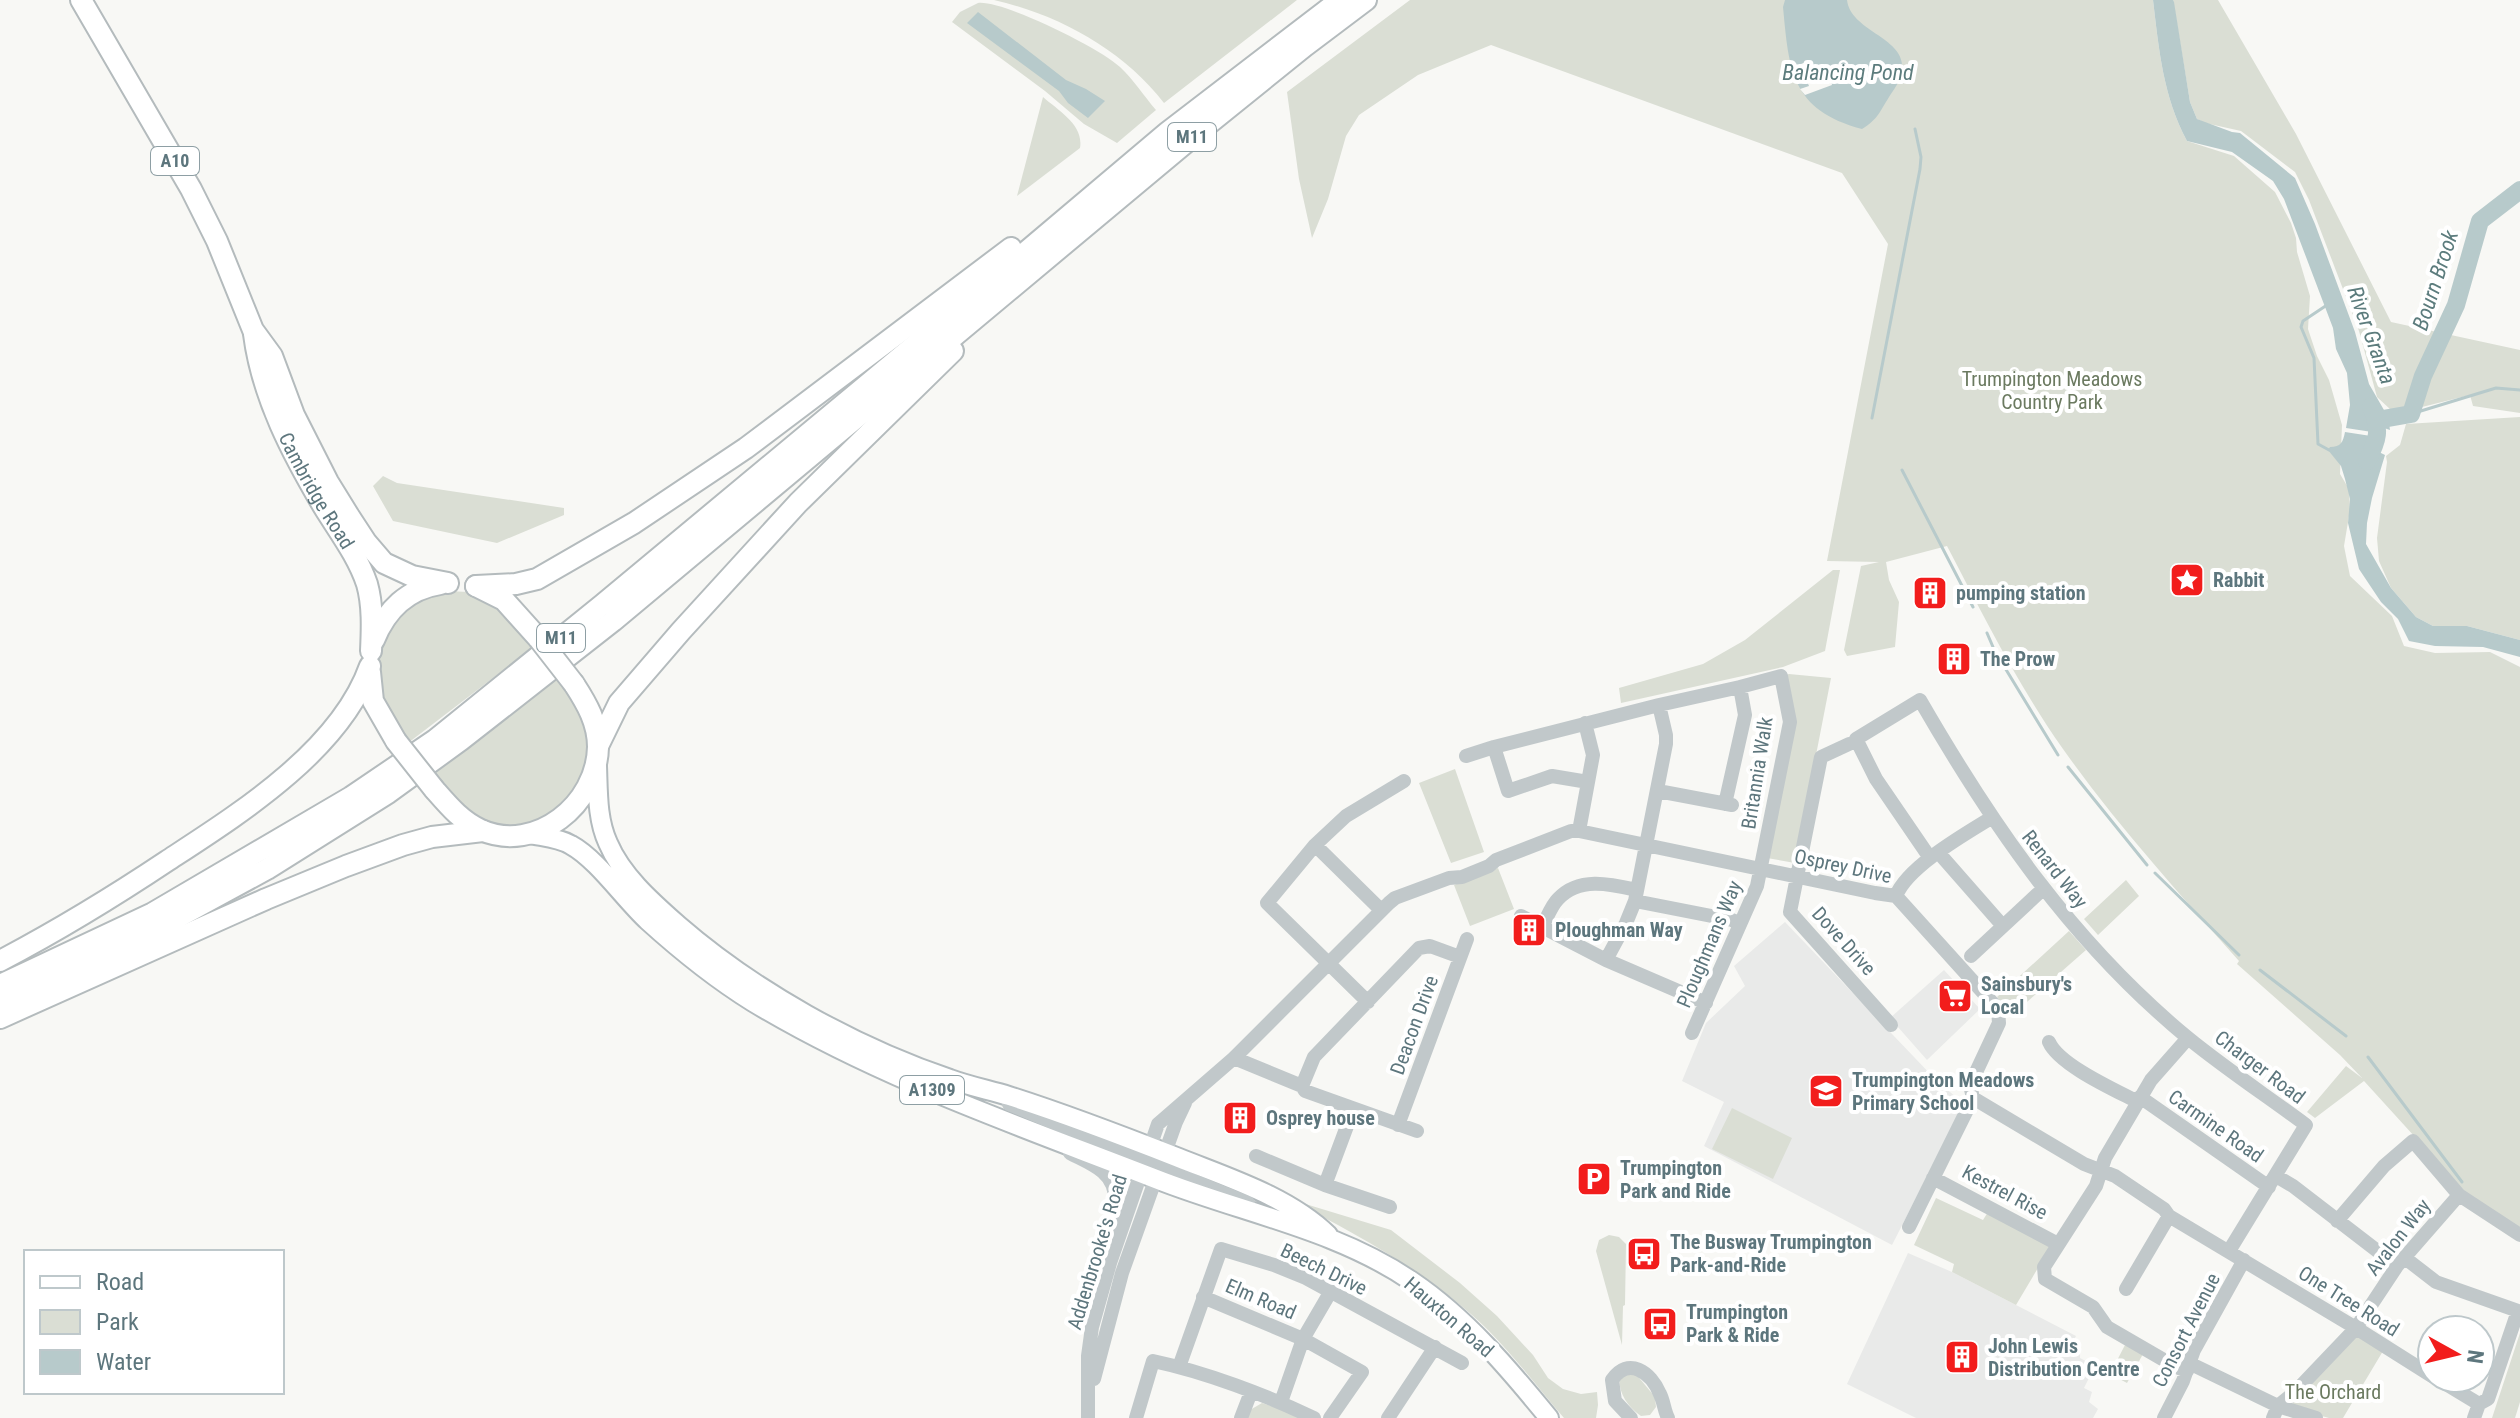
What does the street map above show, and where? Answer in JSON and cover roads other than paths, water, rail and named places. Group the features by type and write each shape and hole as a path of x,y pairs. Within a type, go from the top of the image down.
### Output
{"highway":[{"name":"Cambridge Road","path":"81,0 191,189 217,241 253,330 272,356 310,449 366,542 384,563 395,570 448,583"},
{"name":"M11","path":"0,985 153,913 351,797 435,740 639,575 1168,132 1340,0"},
{"name":"M11","path":"0,1001 151,932 267,869 388,793 461,740 613,621 1021,279 1305,46 1366,0"},
{"name":"M11","path":"476,586 516,584 537,579 634,523 746,448 1031,232 1070,214"},
{"name":"M11","path":"597,756 619,703 681,631 798,503 984,323 1021,279"},
{"name":"Cambridge Road","path":"253,330 257,362 279,421 367,585 372,622 370,659"},
{"path":"0,961 118,894 225,824 287,776 352,704 370,659 374,639 385,617 402,599 424,588 448,583 476,586 504,600 574,684 591,713 597,756 584,795 574,808 550,826 530,834 502,835 483,831 432,837 346,866 0,1018"},
{"path":"370,659 373,701 396,741 451,810 483,831"}],"main road":[{"name":"A1309","path":"597,756 599,813 609,846 619,864 658,908 706,949 783,1002 855,1039 950,1079 1011,1096 1153,1158 1302,1230 1331,1238"},
{"name":"A1309","path":"530,834 574,847 672,942 750,1000 835,1048 1000,1117 1212,1171 1297,1210 1312,1219 1331,1238"},
{"name":"Hauxton Road","path":"1331,1238 1380,1262 1431,1296 1473,1332 1549,1418"}],"street":[{"name":"Britannia Walk","path":"1740,687 1781,676 1790,722 1760,870"},
{"path":"1466,756 1585,723 1740,687 1745,715 1729,805 1658,791"},
{"name":"Renard Way","path":"1934,855 1876,779 1856,739 1920,700 1991,818 2043,889 2113,968 2188,1038"},
{"path":"1606,960 1626,923 1636,896 1658,791 1666,735 1659,705"},
{"path":"1579,831 1593,755 1585,723"},
{"path":"1798,876 1821,757 1849,744"},
{"path":"1494,747 1508,791 1552,776 1588,782"},
{"path":"1368,1002 1267,903 1315,845 1346,816 1404,781"},
{"path":"1896,896 1899,888 1934,855 1991,818"},
{"name":"Osprey Drive","path":"1153,1158 1187,1099 1234,1058 1395,898 1449,878 1462,877 1496,860 1571,831 1896,896 1998,1009 1999,1023 1970,1085 1973,1098"},
{"path":"1315,845 1381,910"},
{"path":"1934,855 2002,925"},
{"name":"Ploughmans Way","path":"1692,1033 1757,886 1760,870"},
{"name":"Dove Drive","path":"1798,876 1790,912 1891,1025"},
{"path":"1542,927 1557,899 1593,882 1740,924"},
{"path":"1971,956 2043,889"},
{"name":"Ploughmans Way","path":"1521,916 1606,960 1706,1003"},
{"name":"Deacon Drive","path":"1398,1125 1467,939"},
{"path":"1302,1086 1314,1057 1419,948 1430,946 1460,957"},
{"path":"2188,1038 2151,1080 2139,1099 2105,1158 2096,1186 2044,1267 2045,1279 2093,1307 2107,1327 2176,1367 2188,1367 2275,1412 2316,1418"},
{"name":"Charger Road","path":"2188,1038 2306,1125 2229,1251"},
{"name":"Carmine Road","path":"2049,1042 2053,1050 2081,1071 2139,1099 2272,1182 2293,1186 2337,1221 2436,1282 2519,1308"},
{"path":"1234,1058 1302,1086 1305,1091 1417,1131"},
{"path":"1973,1098 2084,1164 2115,1176 2164,1209 2169,1216 2244,1260"},
{"name":"Kestrel Rise","path":"1909,1227 1973,1098"},
{"path":"1325,1185 1353,1110"},
{"path":"1000,1117 1096,1167 1112,1183 1116,1203 1092,1327"},
{"path":"2337,1221 2384,1166 2413,1141 2459,1195"},
{"path":"1256,1156 1325,1185 1390,1207"},
{"name":"Addenbrooke's Road","path":"1088,1418 1088,1356 1092,1327 1110,1263 1153,1158"},
{"name":"Addenbrooke's Road","path":"1088,1418 1109,1319 1131,1248 1153,1158"},
{"name":"Kestrel Rise","path":"1933,1178 2058,1244"},
{"name":"Avalon Way","path":"2275,1412 2356,1328 2401,1262 2459,1195 2520,1235"},
{"path":"2126,1289 2169,1216"},
{"name":"Beech Drive","path":"1179,1367 1221,1249 1274,1265 1331,1291 1462,1363"},
{"name":"Consort Avenue","path":"2164,1418 2194,1350 2244,1260"},
{"name":"One Tree Road","path":"2244,1260 2416,1366"},
{"name":"Elm Road","path":"1281,1402 1303,1339 1331,1291"},
{"name":"Elm Road","path":"1203,1297 1303,1339"},
{"path":"2476,1411 2488,1399 2519,1308"},
{"path":"1303,1339 1362,1372 1330,1418"},
{"path":"1388,1418 1435,1347"},
{"path":"1136,1418 1153,1361 1281,1402 1314,1418"},
{"path":"1610,1418 1615,1401 1612,1380 1624,1369 1635,1367 1643,1371 1662,1396 1662,1415"},
{"path":"1241,1418 1251,1392"},
{"name":"One Tree Road","path":"2455,1394 2476,1411"},
{"path":"1615,1401 1631,1418"}],"water":[{"name":"Balancing Pond","path":"1785,0 1847,0 1851,12 1859,21 1899,55 1902,67 1899,81 1878,115 1862,129 1821,111 1807,99 1798,84 1788,50 1783,7"},
{"path":"2153,0 2174,2 2190,102 2197,119 2240,133 2295,178 2355,332 2369,384 2388,417 2390,430 2373,428 2372,432 2346,428 2350,405 2347,373 2284,199 2273,181 2232,152 2187,141 2167,90"},
{"path":"978,12 1066,80 1105,101 1088,118 1068,103 1059,91 967,23"},
{"path":"2345,432 2371,436 2371,446 2376,442 2379,452 2385,455 2372,498 2366,544 2391,588 2416,617 2433,626 2467,626 2520,640 2520,657 2483,647 2435,646 2409,641 2398,619 2381,602 2359,569 2348,523 2350,499 2345,479 2341,466 2328,450 2341,443"}],"waterway":[{"path":"1872,418 1920,169 1921,157 1915,129"},
{"name":"Bourn Brook","path":"2377,420 2411,414 2423,376 2456,305 2480,221 2520,190"},
{"path":"2327,305 2303,321 2301,327 2314,358 2318,444 2329,450"},
{"path":"2411,414 2496,388 2520,390"},
{"name":"River Granta","path":"2367,461 2377,435 2371,407"},
{"path":"1902,470 1973,607"},
{"path":"1987,633 1993,647"},
{"path":"2002,663 2058,755"},
{"path":"2068,767 2147,865"},
{"path":"2155,873 2239,955"},
{"path":"2260,970 2346,1036"},
{"path":"2368,1057 2462,1182"}],"place":[{"name":"Rabbit","path":"2187,580"},
{"name":"pumping station","path":"1930,593"},
{"name":"The Prow","path":"1954,659"},
{"name":"Ploughman Way","path":"1529,930"},
{"name":"Sainsbury's Local","path":"1955,996"},
{"name":"Trumpington Meadows Primary School","path":"1826,1091"},
{"name":"Osprey house","path":"1240,1118"},
{"name":"Trumpington Park and Ride","path":"1594,1179"},
{"name":"The Busway Trumpington Park-and-Ride","path":"1644,1254"},
{"name":"Trumpington Park & Ride","path":"1660,1324"},
{"name":"John Lewis Distribution Centre","path":"1962,1357"}],"park label":[{"name":"Trumpington Meadows Country Park","path":"2052,390"},
{"name":"The Orchard","path":"2333,1392"}]}
